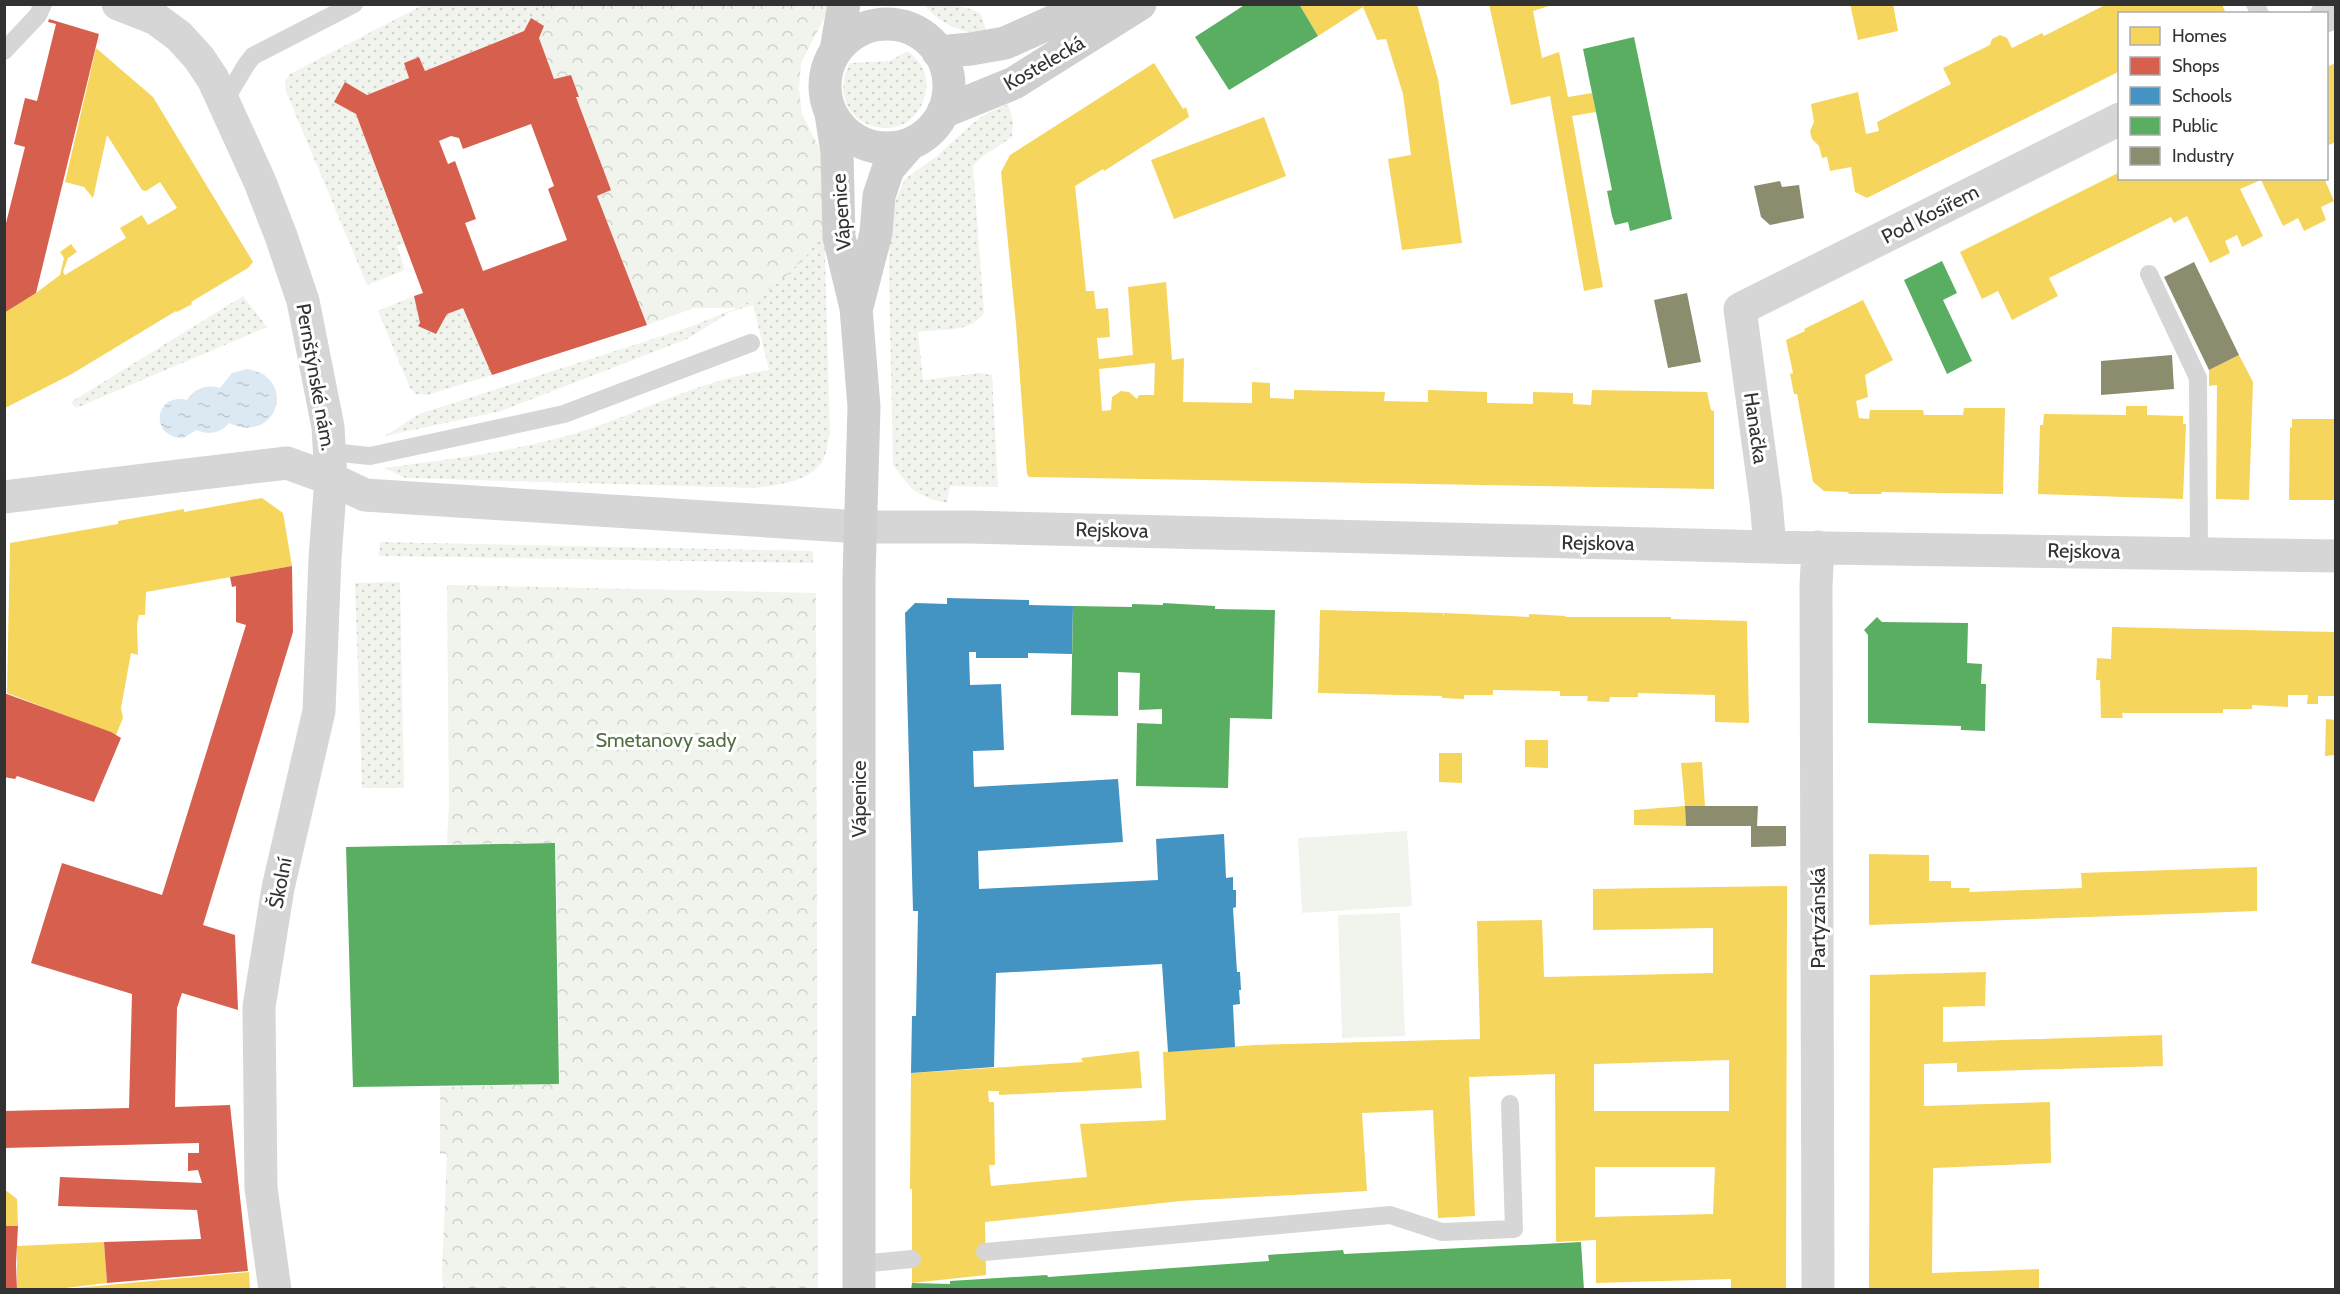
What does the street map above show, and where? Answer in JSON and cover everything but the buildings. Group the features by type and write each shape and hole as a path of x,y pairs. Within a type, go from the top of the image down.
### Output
{"main road":[{"path":"836,50 850,36 868,27 888,24 902,16 938,52 946,70 948,90 943,112 927,134 909,145 889,149 868,146 842,130 831,114 825,96 825,76 836,50 844,4"},
{"name":"Kostelecká","path":"938,52 1005,43 1092,4"},
{"name":"Kostelecká","path":"943,112 1014,83 1140,4"},
{"name":"Vápenice","path":"831,114 837,152 839,237 856,308 864,407 861,527 860,1277"},
{"name":"Vápenice","path":"856,308 876,233 879,196 888,169 909,145"}],"street":[{"name":"Pernštýnské nám.","path":"4,497 287,463 331,466 313,345 303,301 281,236 224,102 199,58 158,12 118,4"},
{"name":"Pod Kosířem","path":"1740,309 2118,120"},
{"name":"Hanačka","path":"1740,309 1770,547"},
{"name":"Rejskova","path":"331,466 365,495 861,527 970,526 1770,547 2336,556"},
{"name":"Školní","path":"275,1290 261,1188 259,1007 278,888 319,711 331,466"},
{"name":"Partyzánská","path":"1818,547 1816,586 1818,1290"}],"lane":[{"path":"4,51 38,15 43,4"},
{"path":"224,102 254,56 354,4"},
{"path":"2149,274 2198,378 2199,553"},
{"path":"331,466 564,414 751,343"},
{"path":"985,1252 1390,1215 1442,1232 1514,1228 1510,1104"},
{"path":"860,1277 912,1259"}],"green space":[{"path":"423,5 542,5 550,24 544,26 531,19 524,31 425,71 419,57 404,63 409,78 367,95 345,82 334,102 356,114 405,243 397,246 405,270 367,285 285,89 286,79 290,74"},
{"path":"542,5 831,5 801,63 799,89 802,114 825,159 824,223 807,255 782,280 757,298 737,308 694,308 647,325 597,196 611,190 576,97 578,97 571,75 554,79 539,38 544,26 550,24"},
{"path":"924,5 968,8 981,14 987,33 960,30 944,22"},
{"path":"907,51 920,63 926,78 926,90 918,111 905,123 888,128 872,126 857,117 846,103 843,85 850,63 890,61"},
{"path":"1008,104 1013,121 1012,137 983,156 973,166 984,313 978,320 963,327 918,332 923,380 980,373 992,375 998,487 950,486 947,503 928,498 915,491 893,465 890,214 905,179 937,156 972,124 986,114"},
{"path":"824,223 830,433 824,459 809,474 792,481 755,488 406,478 384,468 481,454 553,440 601,425 718,381 769,370 753,305 730,312 687,339 501,411 385,436 419,414 687,328 737,308 807,255"},
{"path":"243,296 267,327 76,408 71,402"},
{"path":"414,296 419,326 436,334 447,314 463,308 492,375 427,395 416,394 410,388 378,311"},
{"path":"380,542 813,551 813,563 379,556"},
{"path":"400,582 404,788 362,788 355,583"},
{"name":"Smetanovy sady","path":"447,585 816,593 818,1289 443,1289 447,1154 440,1154 440,1087 560,1084 556,843 447,844 449,805"},
{"path":"1407,831 1412,906 1302,913 1298,838"},
{"path":"1400,913 1405,1036 1342,1038 1338,915"}],"water":[{"path":"247,369 263,375 273,384 277,396 276,408 270,418 259,425 246,428 229,423 214,432 205,433 196,430 183,438 172,436 165,431 160,416 162,409 168,403 176,399 187,400 201,388 210,386 220,388 232,373"}]}
